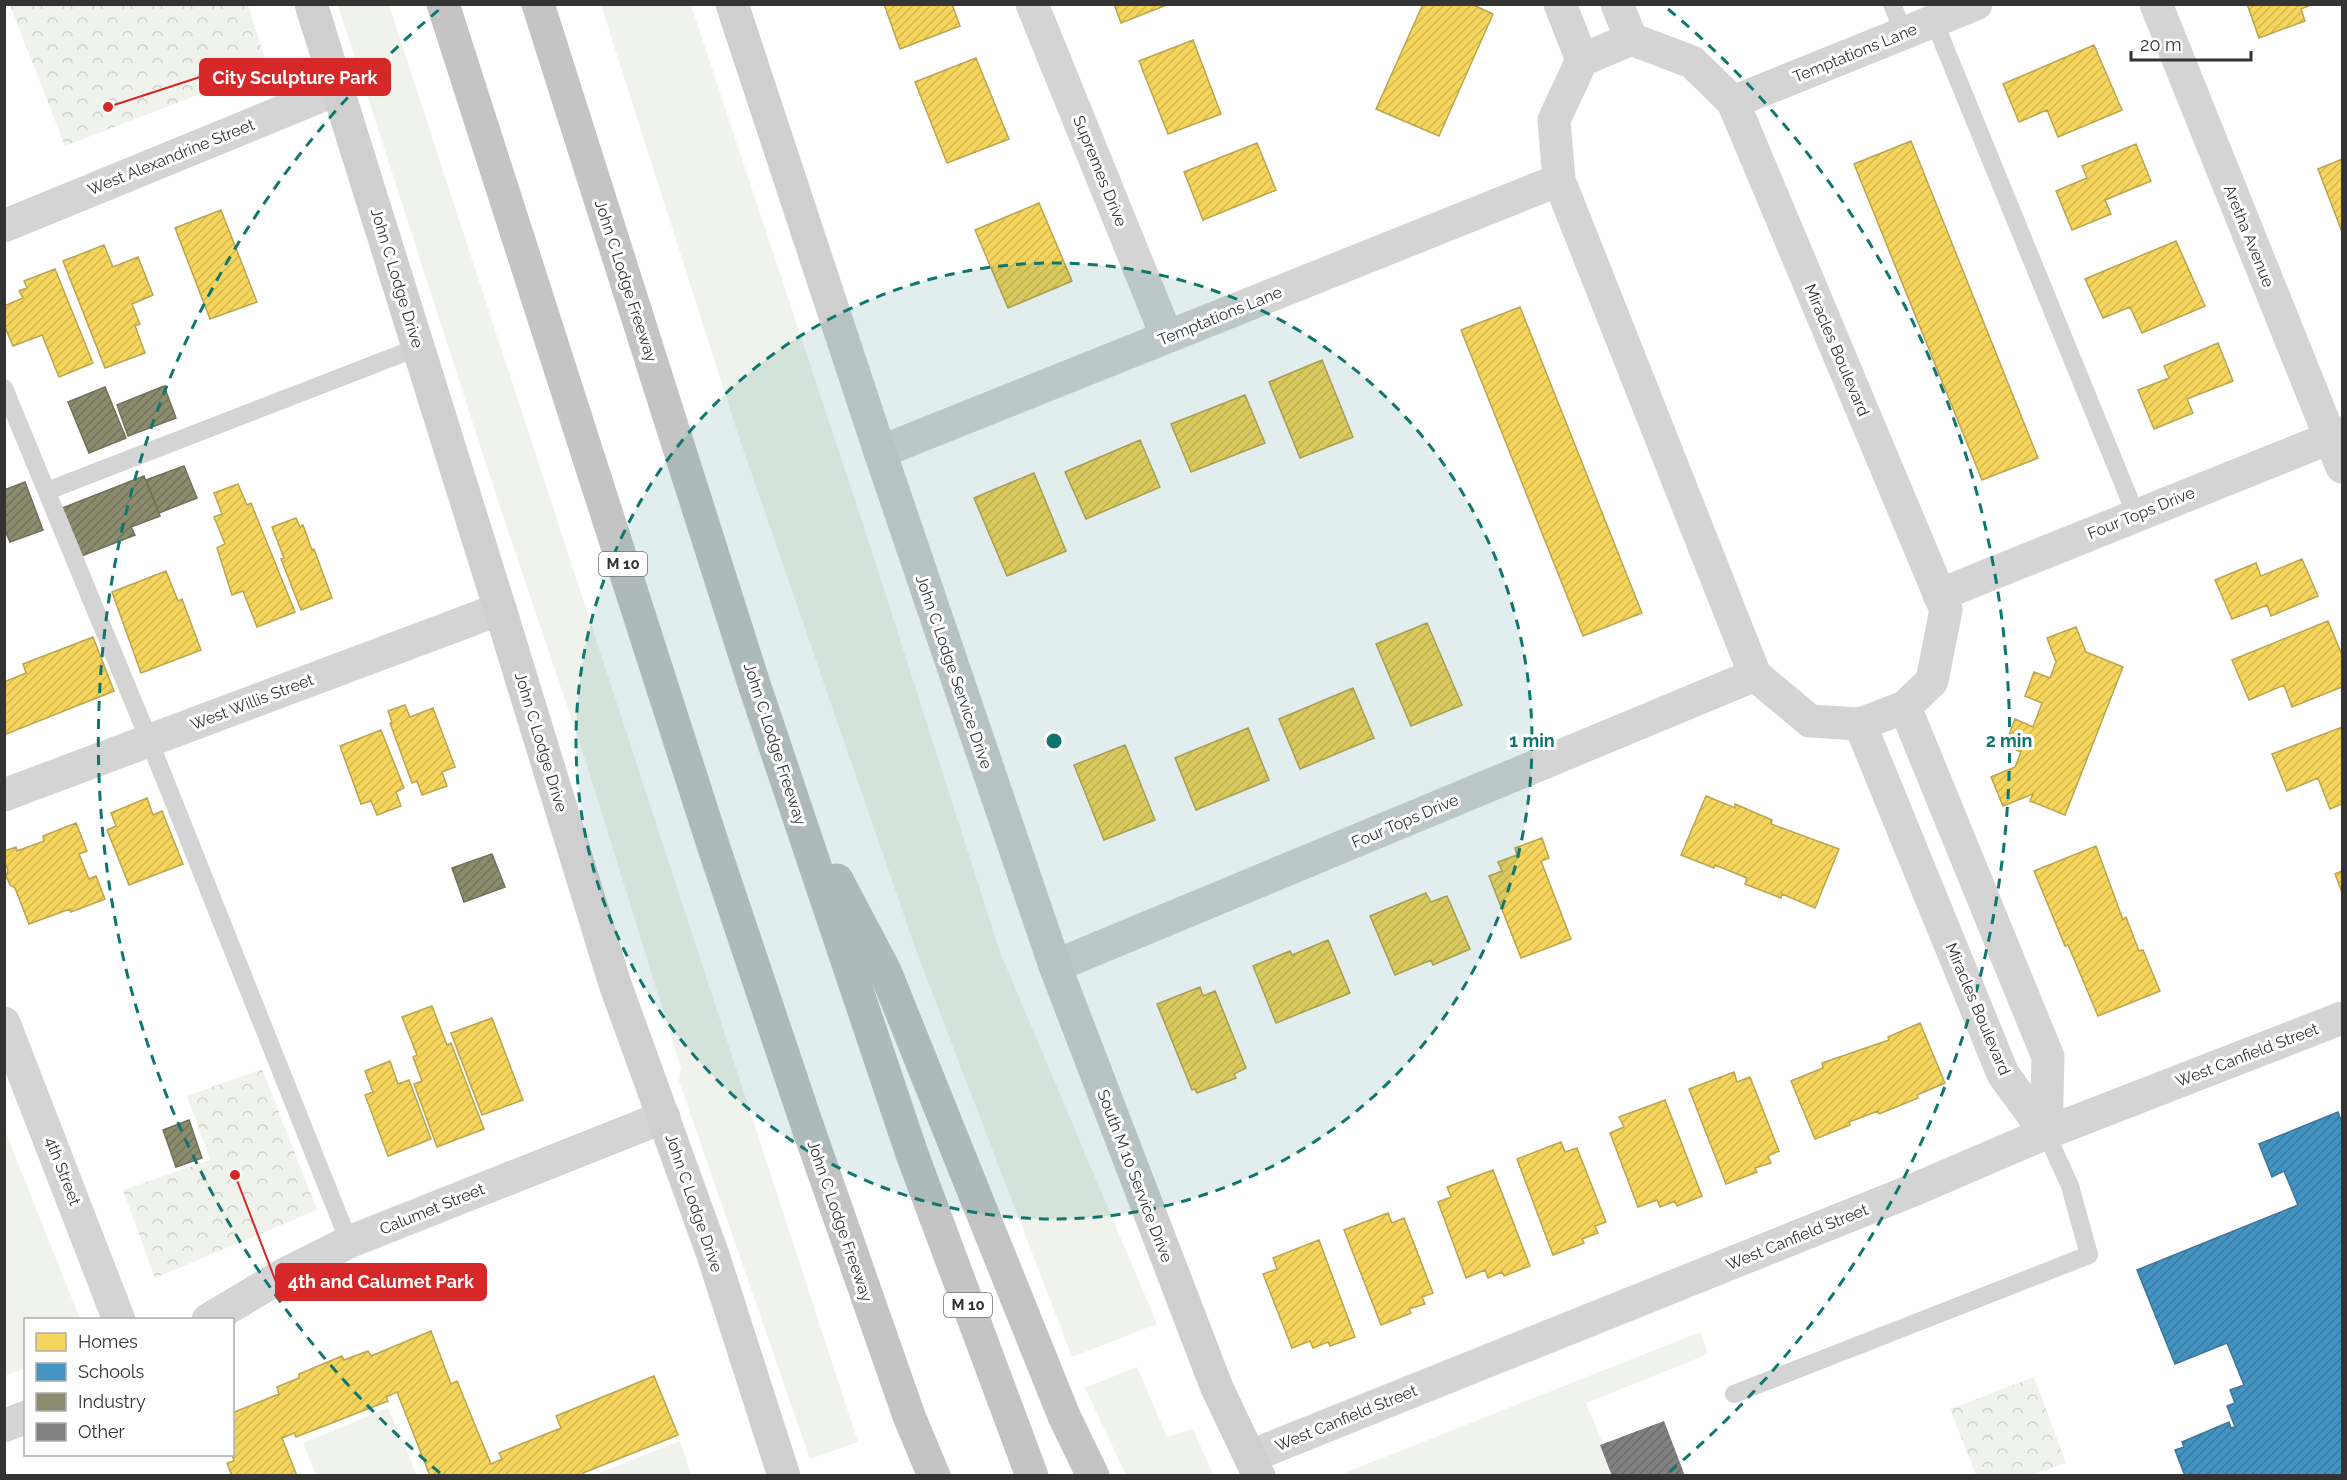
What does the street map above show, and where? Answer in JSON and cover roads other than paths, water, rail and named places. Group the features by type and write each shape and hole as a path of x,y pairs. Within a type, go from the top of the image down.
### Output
{"highway":[{"name":"John C Lodge Freeway","path":"443,4 717,859 909,1416 934,1476"},
{"name":"John C Lodge Freeway","path":"538,4 791,793 912,1154 1032,1476"},
{"path":"791,793 885,971 1064,1416 1093,1476"},
{"path":"909,1416 916,1476"}],"main road":[{"name":"John C Lodge Drive","path":"311,4 615,984 713,1255 784,1476"},
{"path":"732,4 880,452"},
{"name":"John C Lodge Service Drive","path":"880,452 1028,892"},
{"name":"South M 10 Service Drive","path":"1028,892 1217,1388 1255,1466"}],"street":[{"name":"Supremes Drive","path":"1032,4 1167,337"},
{"path":"1560,4 1582,60 1631,39 1617,4"},
{"name":"Temptations Lane","path":"1733,102 1898,19 1934,21 1976,4"},
{"name":"Aretha Avenue","path":"2156,4 2339,446"},
{"name":"Miracles Boulevard","path":"1582,60 1554,120 1559,180 1755,675 1810,721 1860,724 1905,707 1932,681 1946,610 1733,102 1692,62 1631,39"},
{"name":"West Alexandrine Street","path":"4,226 338,89"},
{"name":"Temptations Lane","path":"880,452 1559,180"},
{"name":"Four Tops Drive","path":"1939,594 2136,515 2339,446"},
{"name":"West Willis Street","path":"4,795 500,609"},
{"name":"Four Tops Drive","path":"1055,966 1755,675"},
{"path":"1905,707 2048,1057 2046,1133"},
{"name":"Miracles Boulevard","path":"1860,724 2003,1074 2046,1133"},
{"name":"West Canfield Street","path":"1255,1466 2046,1133 2343,1018"},
{"name":"4th Street","path":"4,1023 118,1318"},
{"name":"Calumet Street","path":"211,1318 283,1275 349,1242 664,1117"},
{"path":"4,1425 24,1418"}],"lane":[{"path":"1934,21 2136,515"},
{"path":"47,491 419,347"},
{"path":"4,388 149,740 349,1242"},
{"path":"1734,1394 2089,1255 2070,1186 2046,1133"}],"place":[{"name":"City Sculpture Park","path":"108,107"},
{"name":"4th and Calumet Park","path":"235,1175"}]}
